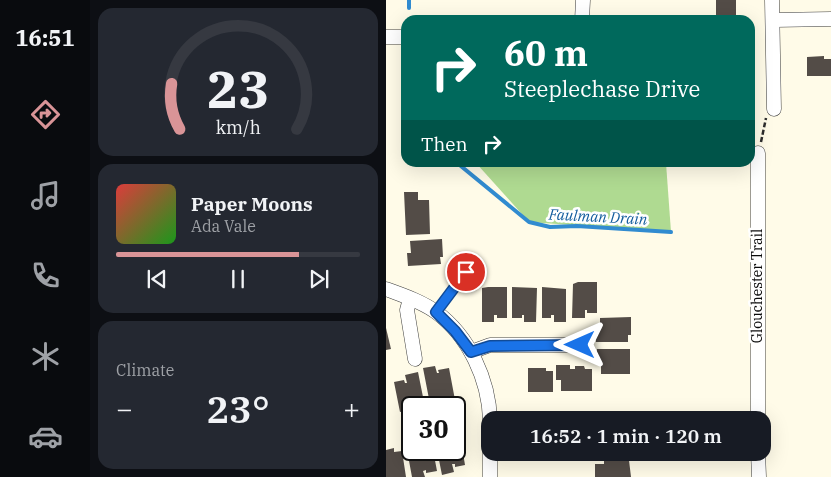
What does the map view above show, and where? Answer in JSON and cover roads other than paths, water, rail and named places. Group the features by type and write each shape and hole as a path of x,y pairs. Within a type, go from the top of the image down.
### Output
{"street":[{"path":"582,15 583,0"},
{"path":"772,0 774,20 774,109"},
{"path":"774,20 831,19"},
{"path":"386,38 401,37"},
{"name":"Glouchester Trail","path":"758,153 758,411"},
{"path":"386,289 436,312 455,331 471,352 484,382 489,411"},
{"path":"410,299 407,310 415,360"},
{"path":"471,352 490,346 580,345"},
{"path":"490,461 490,477"},
{"path":"758,461 759,477"}],"lane":[{"path":"436,312 476,259"}],"waterway":[{"name":"Faulman Drain","path":"409,0 409,8"},
{"name":"Faulman Drain","path":"462,167 529,222 550,227 577,226 671,232"}]}
